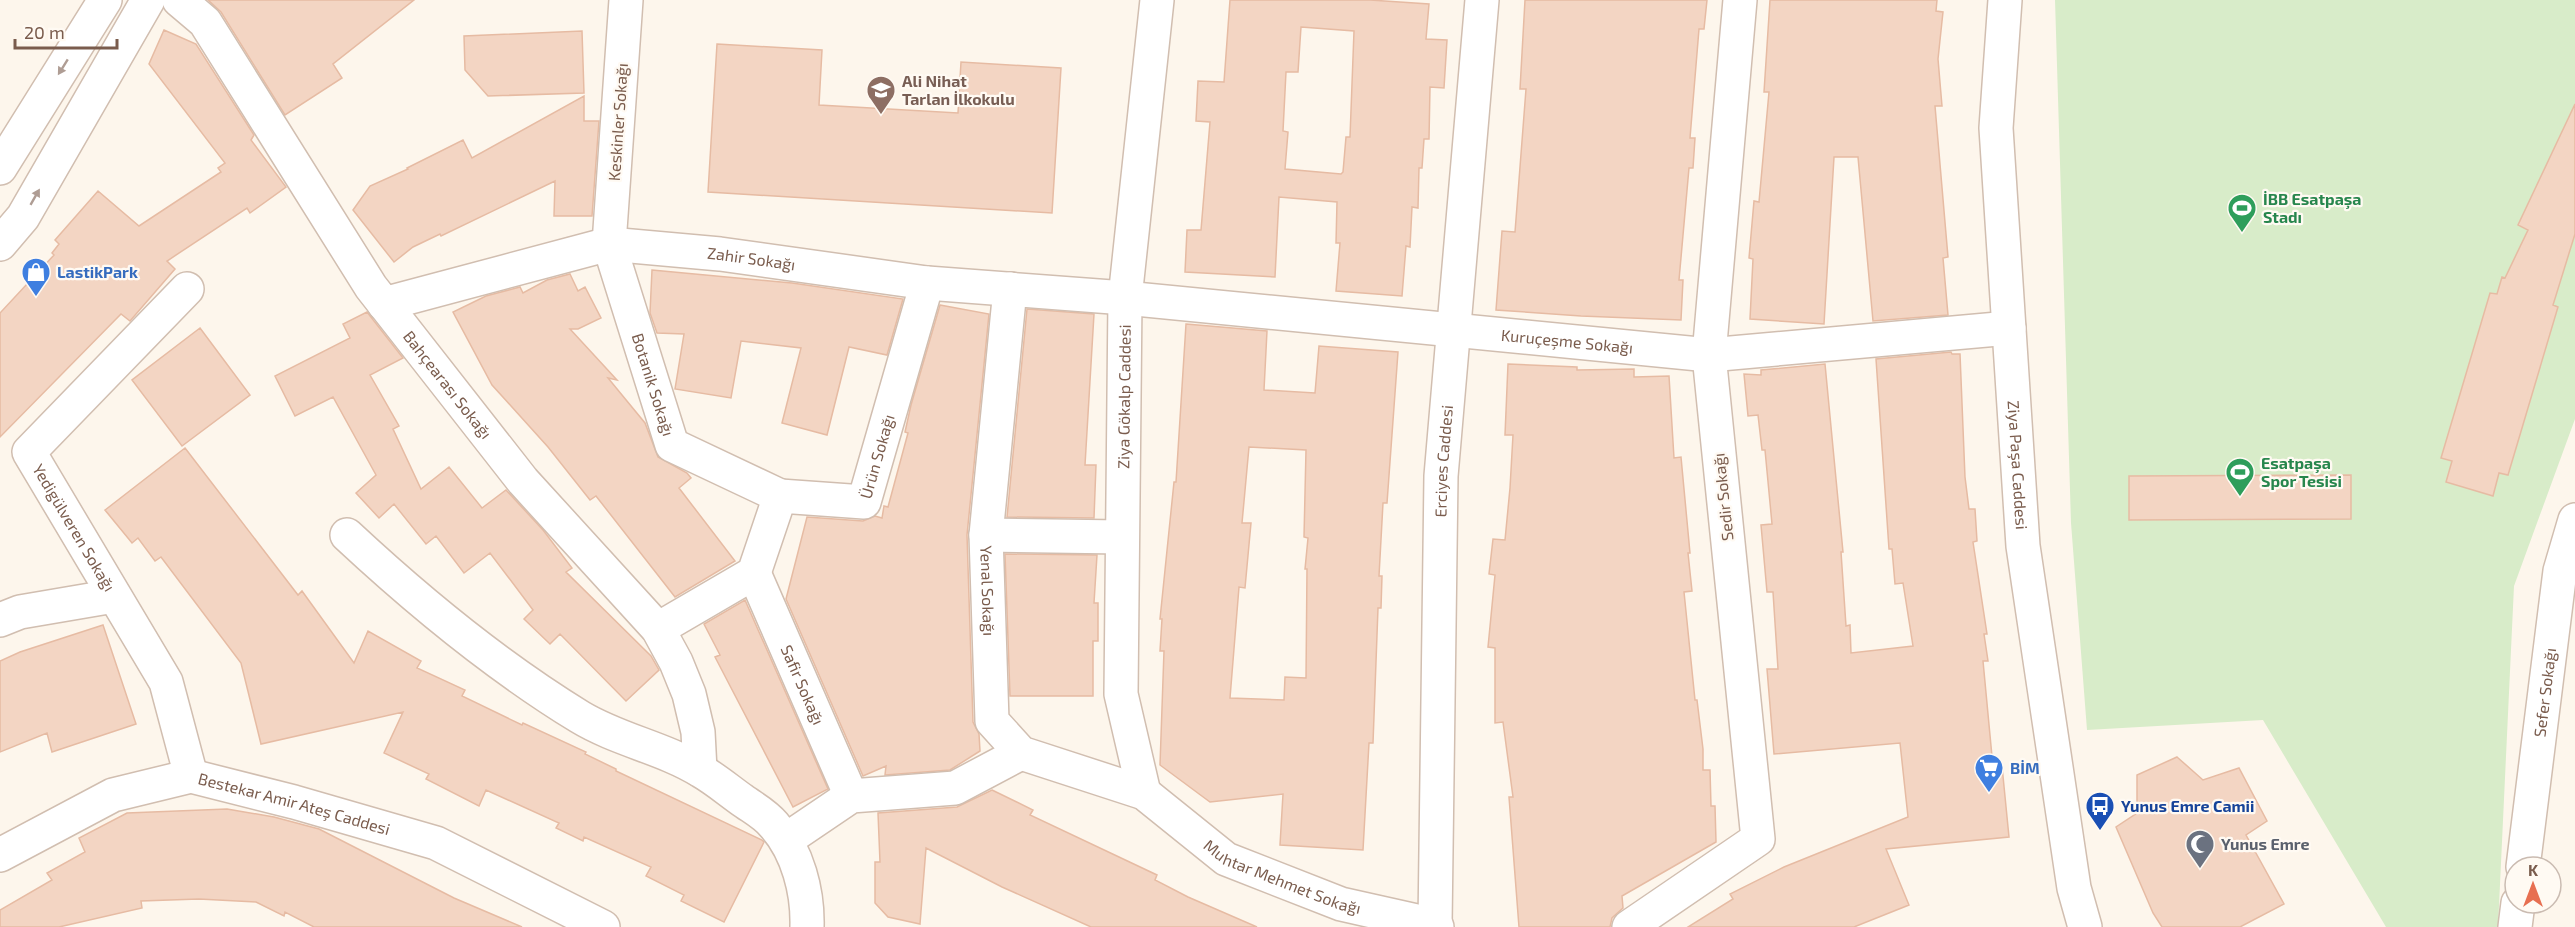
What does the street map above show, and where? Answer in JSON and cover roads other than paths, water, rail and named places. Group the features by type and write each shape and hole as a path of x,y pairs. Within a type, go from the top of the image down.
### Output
{"street":[{"path":"0,168 105,0"},
{"path":"0,244 23,217 148,0"},
{"name":"Bahçearası Sokağı","path":"179,0 205,22 371,287 523,481 658,629 676,662 689,694 698,732 700,770"},
{"name":"Keskinler Sokağı","path":"609,244 626,0"},
{"name":"Ziya Gökalp Caddesi","path":"1144,793 1121,694 1125,298 1157,0"},
{"name":"Erciyes Caddesi","path":"1436,926 1441,476 1482,0"},
{"name":"Sedir Sokağı","path":"1629,927 1758,839 1709,355 1740,0"},
{"name":"Ziya Paşa Caddesi","path":"2005,0 1996,128 2023,546 2074,888 2085,927"},
{"name":"Zahir Sokağı","path":"384,304 609,244 720,254 927,283 1125,298"},
{"name":"Botanik Sokağı","path":"609,244 672,446 780,496"},
{"name":"Ürün Sokağı","path":"780,496 864,502 927,283"},
{"name":"Yedigülveren Sokağı","path":"187,289 28,452 114,596 131,620 166,682 191,776"},
{"name":"Yenal Sokağı","path":"1010,289 986,535 992,721 1021,753 1144,793"},
{"name":"Kuruçeşme Sokağı","path":"1125,298 1453,332 1709,355 2009,328"},
{"path":"658,629 754,573 780,496"},
{"name":"Sefer Sokağı","path":"2524,855 2560,571 2575,520"},
{"path":"347,535 413,597 465,638 541,692 583,719 700,770 760,812 786,840 796,863 804,888 807,927"},
{"path":"986,535 1122,537"},
{"name":"Safir Sokağı","path":"754,573 851,796"},
{"path":"0,620 20,612 114,596"},
{"path":"786,840 851,796 955,788 1021,753"},
{"name":"Bestekar Amir Ateş Caddesi","path":"0,855 113,795 191,776 294,802 436,843 589,924"},
{"name":"Muhtar Mehmet Sokağı","path":"1144,793 1226,859 1341,904 1436,926"}],"place":[{"name":"Ali Nihat Tarlan İlkokulu","path":"881,116"},
{"name":"İBB Esatpaşa Stadı","path":"2242,234"},
{"name":"LastikPark","path":"36,298"},
{"name":"Esatpaşa Spor Tesisi","path":"2240,498"},
{"name":"BİM","path":"1989,794"},
{"name":"Yunus Emre Camii","path":"2100,832"},
{"name":"Yunus Emre","path":"2200,870"}]}
